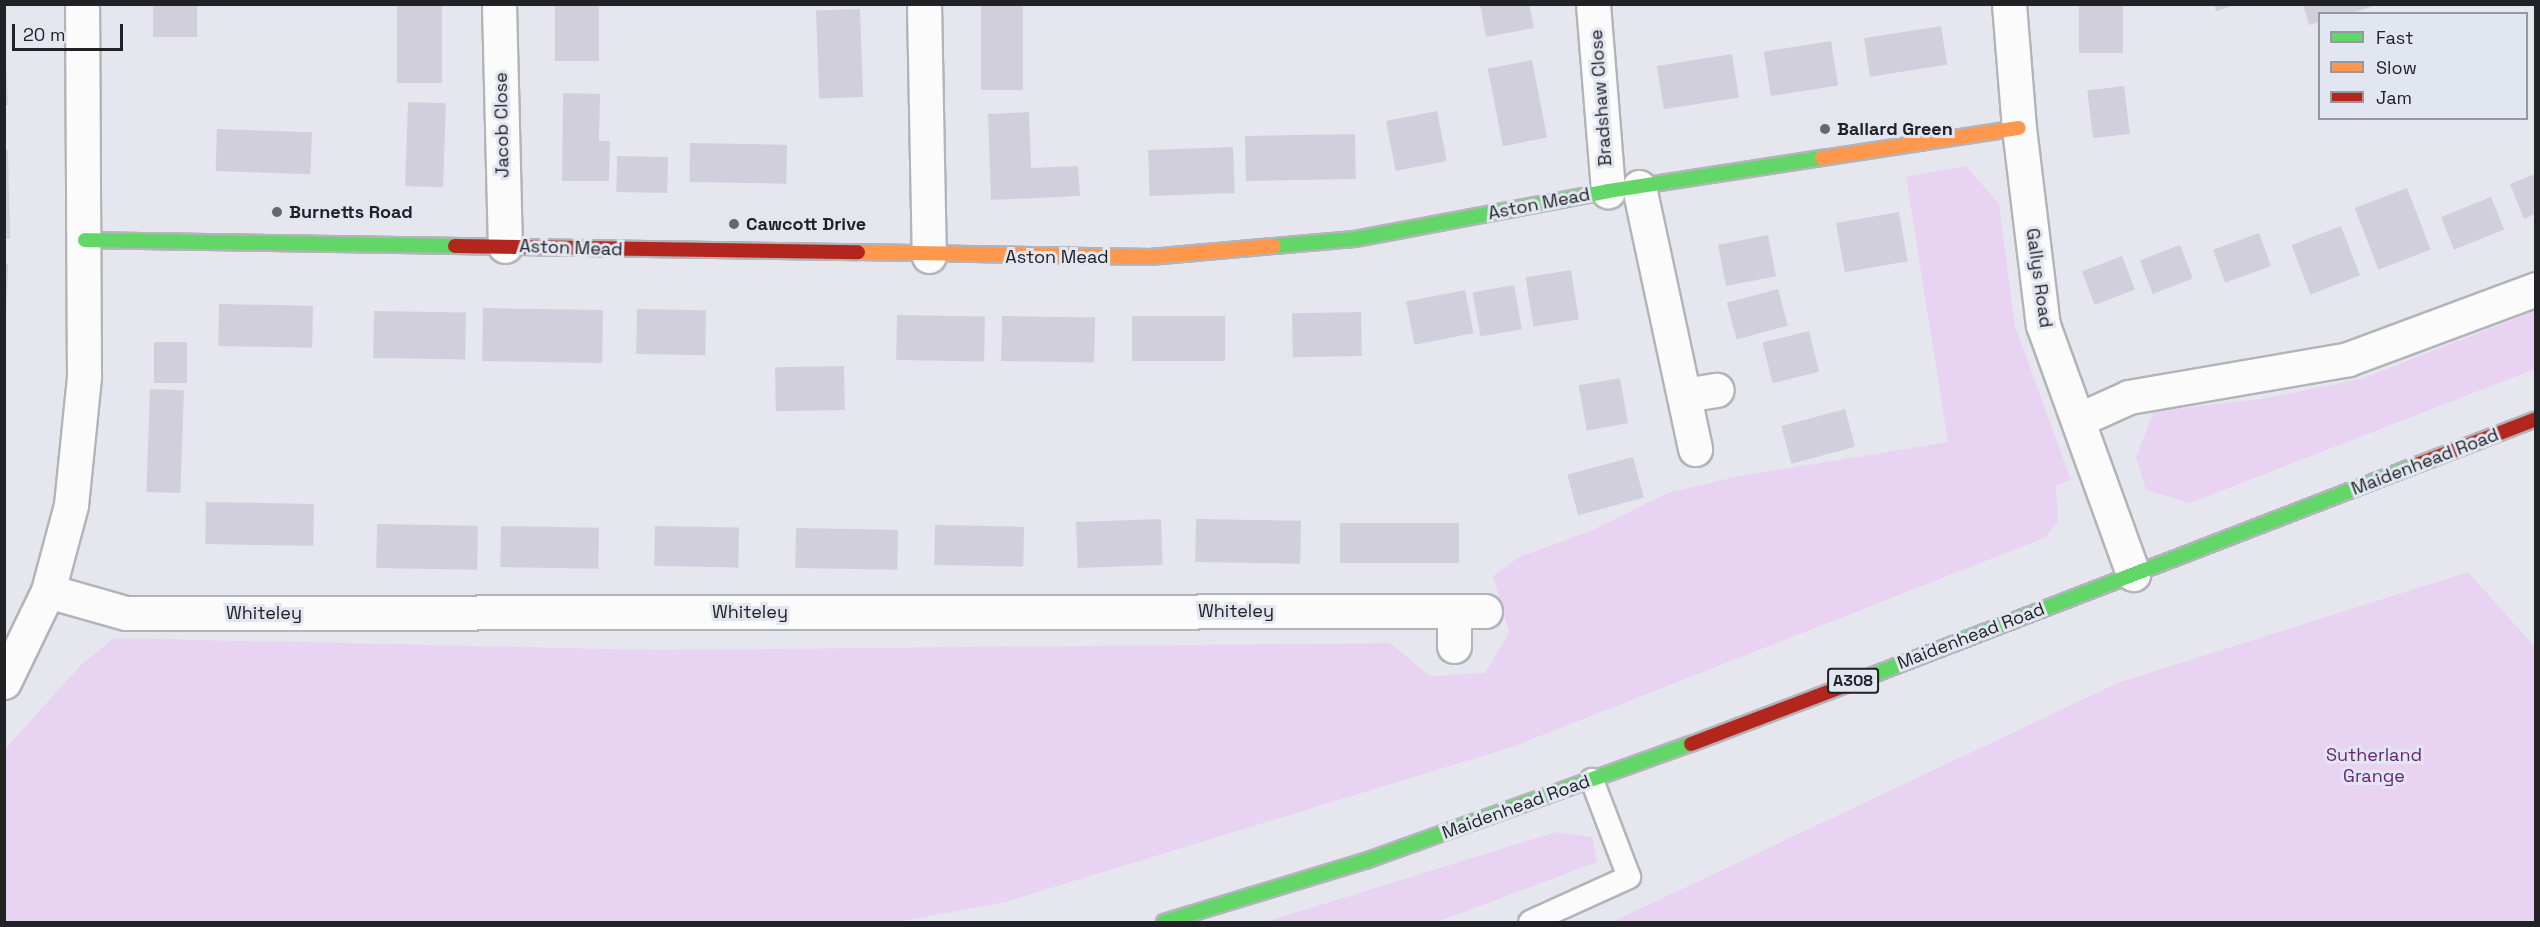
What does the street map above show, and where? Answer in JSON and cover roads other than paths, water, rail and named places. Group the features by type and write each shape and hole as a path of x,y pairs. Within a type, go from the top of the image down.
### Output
{"street":[{"path":"4,682 48,591 71,505 84,376 82,4"},
{"name":"Jacob Close","path":"499,4 505,246"},
{"path":"924,4 929,256"},
{"name":"Bradshaw Close","path":"1593,4 1624,189"},
{"name":"Gallys Road","path":"2009,4 2019,128 2043,325 2133,574"},
{"name":"Aston Mead","path":"85,240 505,246 929,256 1150,257 1354,239 1624,189 2019,128"},
{"path":"1624,189 1684,395 1695,449"},
{"path":"2078,420 2129,397 2348,359 2535,289"},
{"path":"1684,395 1717,390"},
{"name":"Maidenhead Road","path":"1164,922 1368,860 1592,780 2535,419"},
{"name":"Whiteley","path":"48,591 126,613 1469,611 1454,646"}],"lane":[{"path":"1530,922 1629,878 1592,780"}],"place":[{"name":"Ballard Green","path":"1825,129"},
{"name":"Burnetts Road","path":"277,212"},
{"name":"Cawcott Drive","path":"734,224"}],"park label":[{"name":"Sutherland Grange","path":"2374,766"}]}
